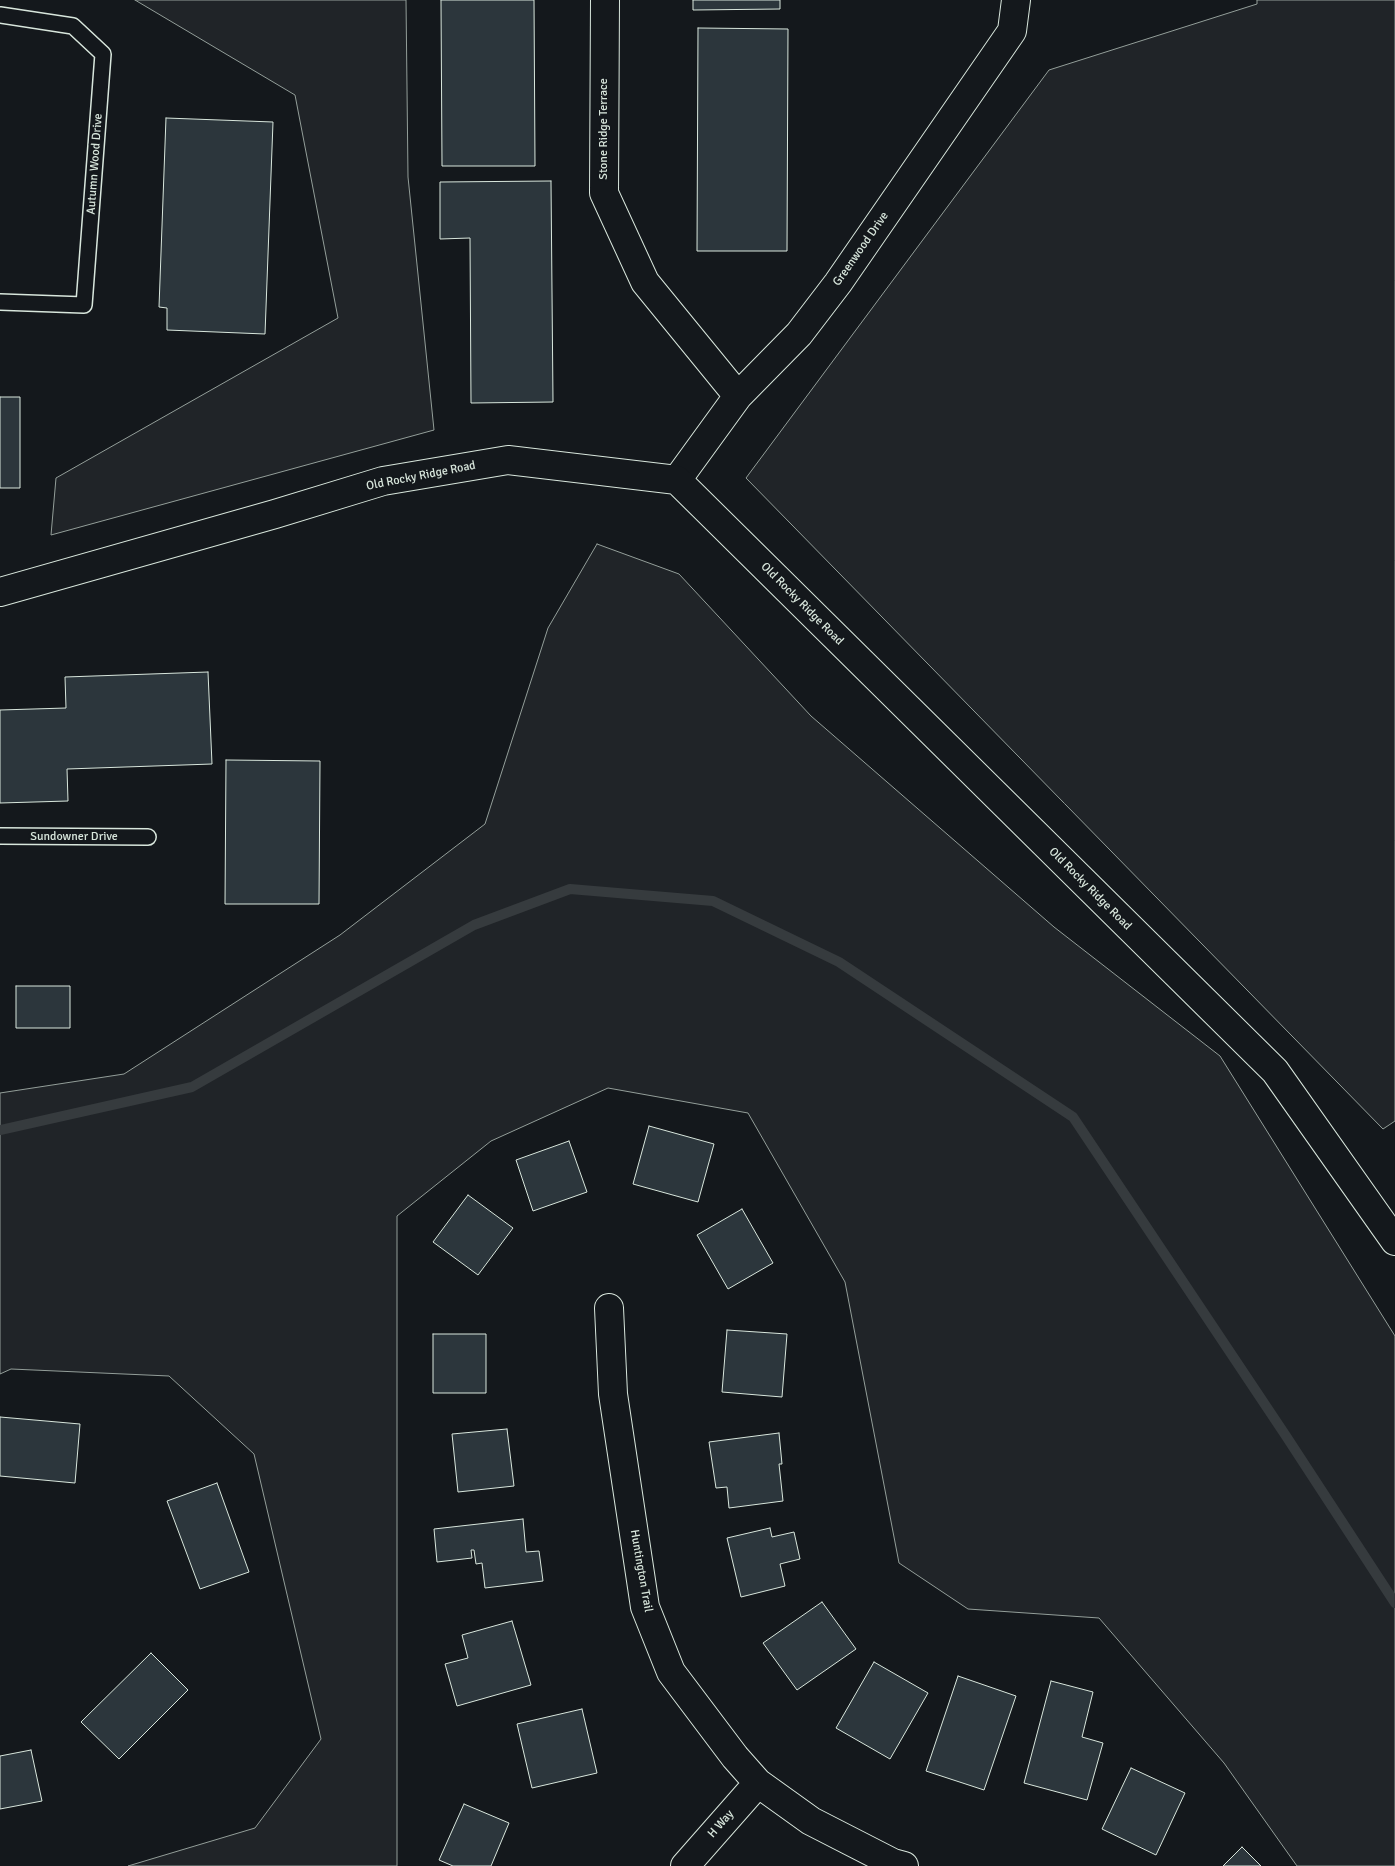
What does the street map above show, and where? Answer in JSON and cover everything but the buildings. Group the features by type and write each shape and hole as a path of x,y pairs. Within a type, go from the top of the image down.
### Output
{"street":[{"name":"Stone Ridge Terrace","path":"605,0 604,193 645,282 738,396"},
{"name":"Greenwood Drive","path":"677,480 738,396 799,334 838,283 1012,31 1016,0"},
{"name":"Old Rocky Ridge Road","path":"0,592 275,514 383,481 508,460 677,480 1275,1071 1395,1241"},
{"name":"Huntington Trail","path":"609,1308 613,1394 645,1607 671,1672 735,1757 758,1782 811,1821 893,1863 904,1866"},
{"name":"H Way","path":"685,1866 758,1782"}],"lane":[{"name":"Autumn Wood Drive","path":"0,15 73,26 103,54 84,305 0,302"},
{"name":"Sundowner Drive","path":"0,836 148,837"}],"shaded area":[{"path":"135,0 406,0 408,177 434,430 51,535 56,478 338,318 295,95"},
{"path":"1257,0 1395,0 1395,1121 1383,1129 746,478 1049,70 1257,4"},
{"path":"597,544 679,574 811,716 1054,927 1220,1056 1395,1336 1395,1866 1297,1866 1224,1763 1099,1618 968,1609 899,1563 845,1282 748,1113 608,1088 491,1141 397,1216 397,1866 128,1866 255,1828 321,1739 254,1454 169,1376 11,1369 0,1374 0,1093 124,1074 340,935 485,824 548,628"}],"waterway":[{"path":"0,1130 192,1087 474,925 570,889 713,901 839,962 1073,1117 1395,1603"}]}
